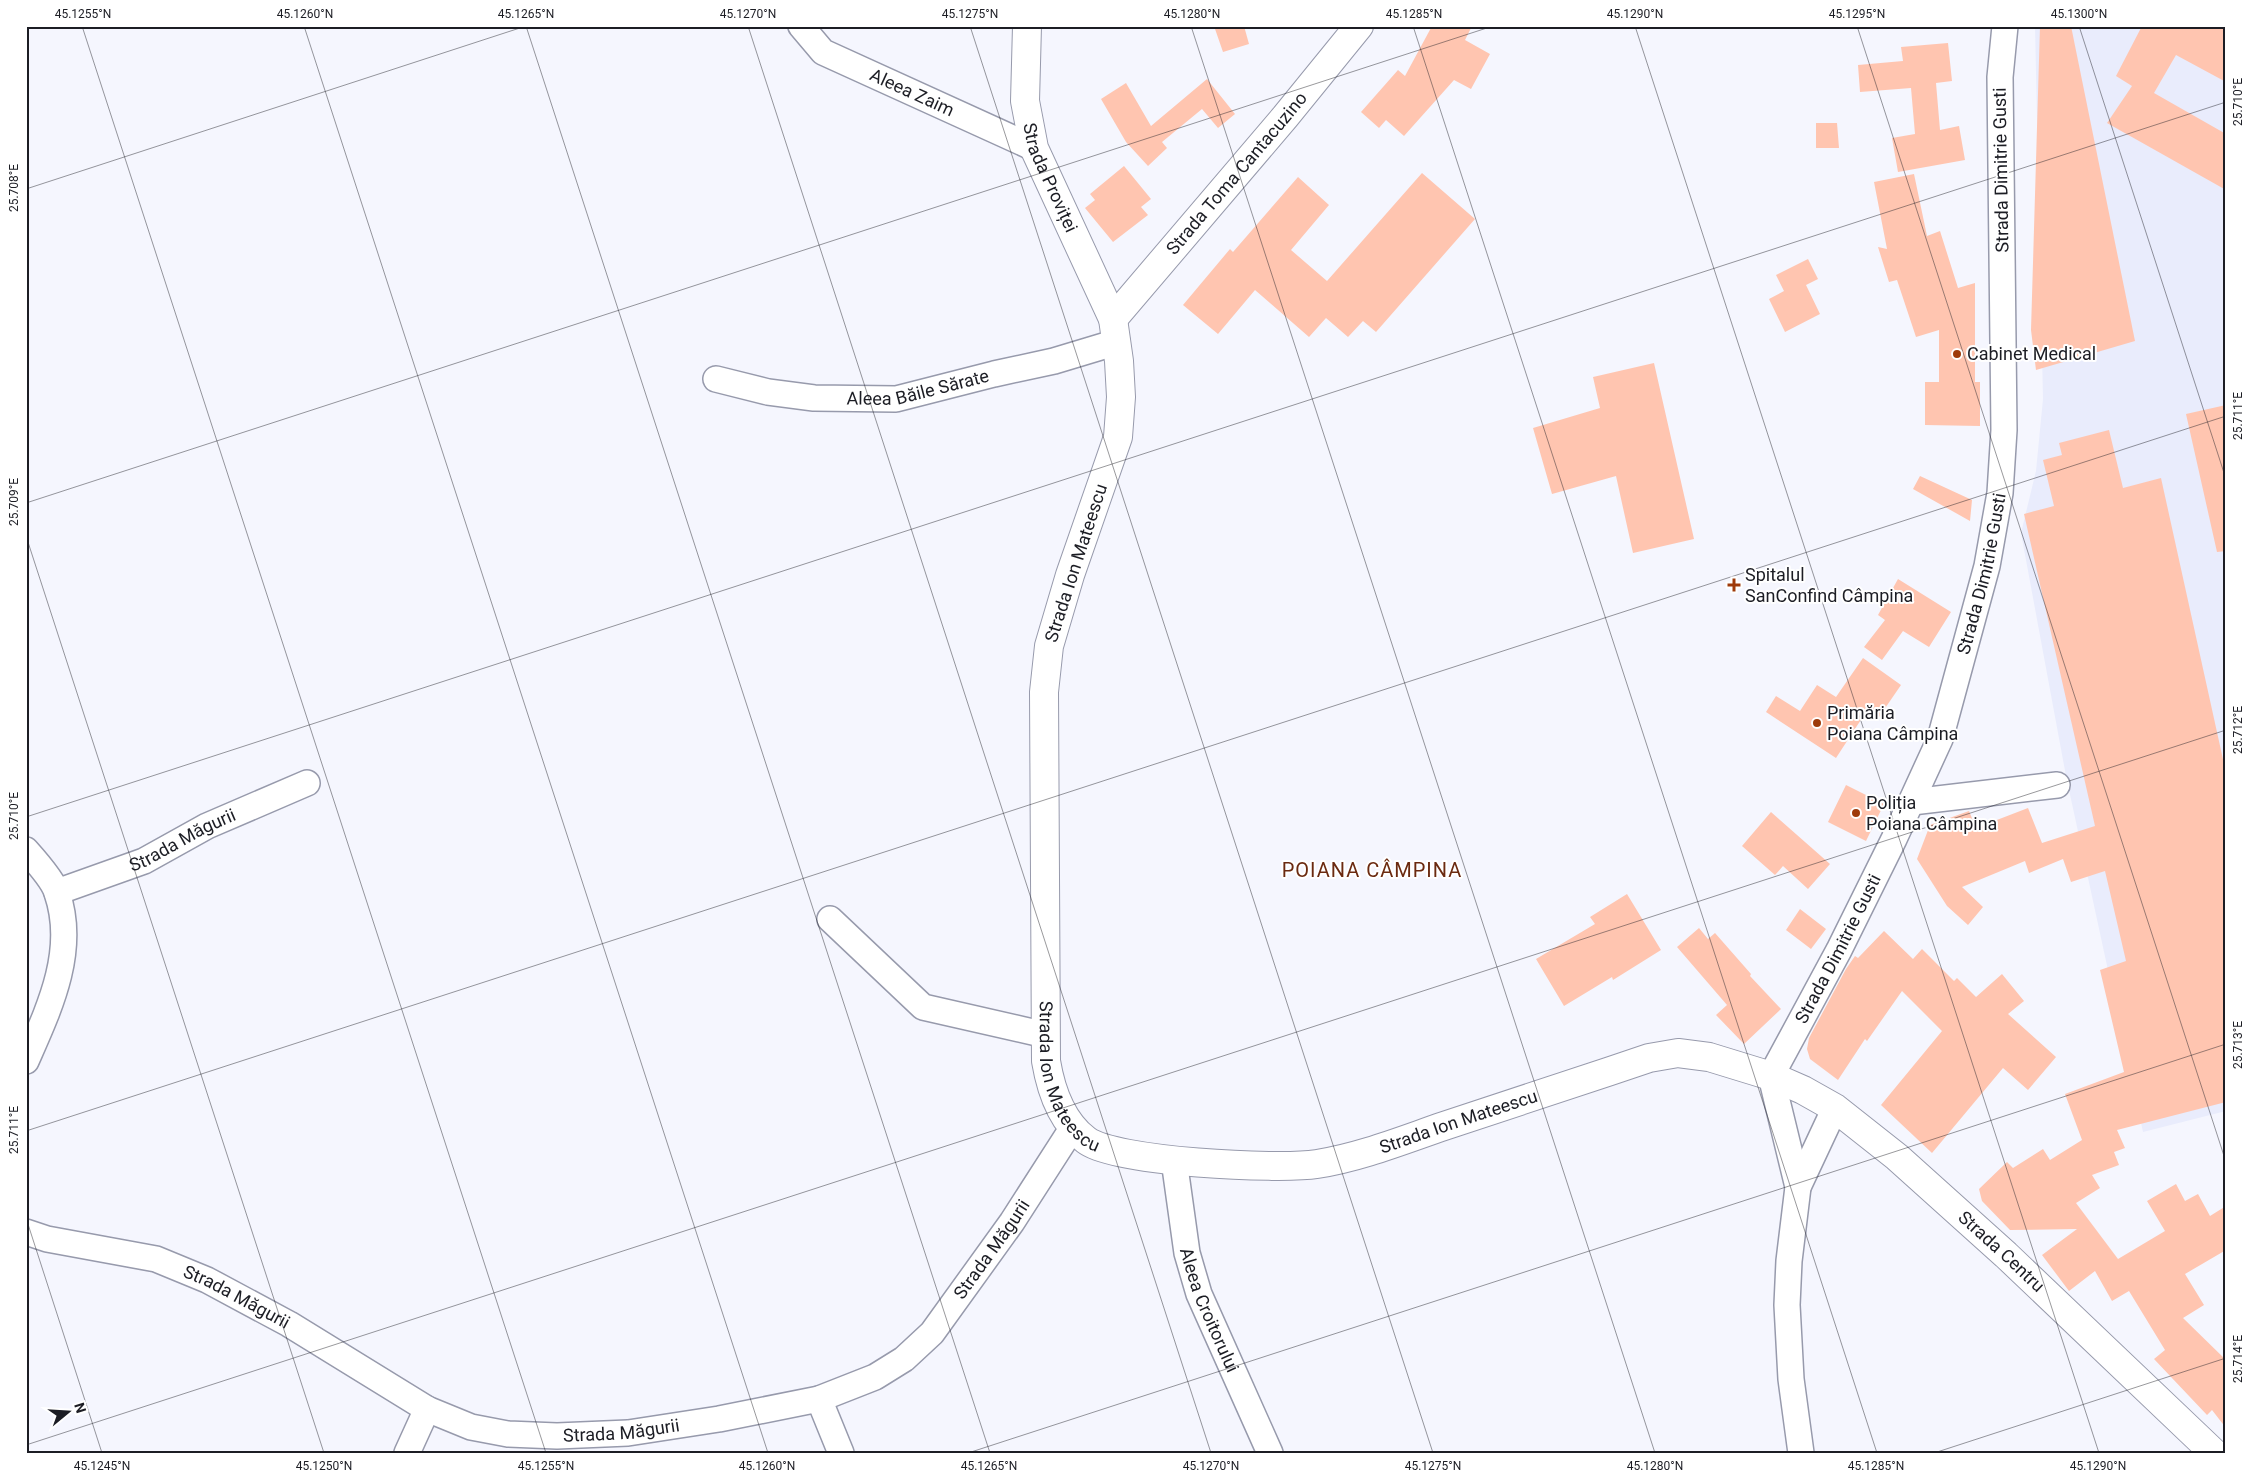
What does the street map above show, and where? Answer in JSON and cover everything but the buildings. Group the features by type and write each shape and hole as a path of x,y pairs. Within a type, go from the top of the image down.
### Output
{"main road":[{"name":"Strada Proviței","path":"1027,26 1025,101 1034,148 1115,330"},
{"name":"Strada Toma Cantacuzino","path":"1115,330 1359,26"},
{"name":"Strada Ion Mateescu","path":"1115,330 1121,397 1118,438 1070,575 1052,637 1044,692 1046,1061 1050,1084 1057,1103 1073,1128 1087,1141 1106,1150 1174,1160 1258,1166 1317,1164 1388,1145 1649,1058 1678,1053 1709,1057 1771,1076"},
{"name":"Strada Centru","path":"1771,1076 1803,1090 1834,1108 1897,1157 1999,1248 2214,1453"}],"street":[{"name":"Aleea Zaim","path":"801,26 823,52 1034,148"},
{"name":"Strada Dimitrie Gusti","path":"1771,1076 1839,950 1912,802 1940,739 1987,566 2000,493 2004,430 2000,77 2005,26"},
{"name":"Aleea Băile Sărate","path":"716,379 768,392 814,398 896,399 1054,361 1115,330"},
{"name":"Strada Măgurii","path":"57,892 144,862 207,826 307,783"},
{"path":"1912,802 2057,785"},
{"path":"26,850 57,892 65,927 63,959 47,1014 26,1061"},
{"path":"830,919 923,1007 1046,1035"},
{"path":"1771,1076 1798,1187"},
{"path":"1801,1453 1791,1379 1787,1305 1789,1261 1798,1187 1834,1108"},
{"name":"Strada Măgurii","path":"26,1232 47,1239 156,1259 207,1280 289,1324 427,1409 471,1427 508,1434 558,1436 628,1433 719,1419 819,1399 875,1377 904,1359 932,1334 1012,1222 1073,1128"},
{"name":"Aleea Croitorului","path":"1174,1160 1187,1253 1199,1294 1270,1453"},
{"path":"819,1399 841,1453"},
{"path":"407,1453 427,1409"}],"shaded area":[{"path":"2035,26 2226,26 2226,1111 2143,1132 2066,776 2021,533 2036,471 2043,399"}],"place":[{"name":"Cabinet Medical","path":"1957,354"},
{"name":"Spitalul SanConfind Câmpina","path":"1734,585"},
{"name":"Primăria Poiana Câmpina","path":"1817,723"},
{"name":"Poliția Poiana Câmpina","path":"1856,813"}],"district":[{"name":"POIANA CÂMPINA","path":"1372,870"}]}
